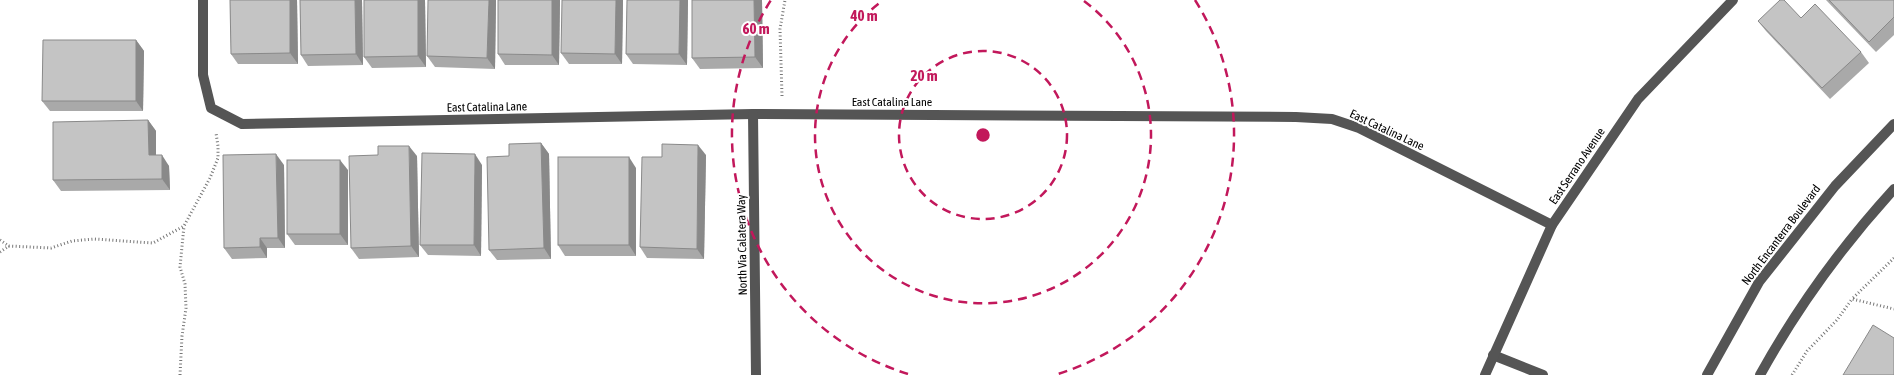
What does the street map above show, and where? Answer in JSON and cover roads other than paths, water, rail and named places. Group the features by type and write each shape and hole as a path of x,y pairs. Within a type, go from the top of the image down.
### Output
{"street":[{"name":"East Catalina Lane","path":"203,0 203,75 211,108 242,124 753,114 1286,117 1332,119 1359,128 1552,225"},
{"name":"East Serrano Avenue","path":"1485,375 1552,225 1638,99 1733,0"},
{"name":"North Via Calatera Way","path":"753,114 756,375"},
{"name":"North Encanterra Boulevard","path":"1707,375 1758,282 1835,186 1894,124"},
{"path":"1760,375 1772,352 1816,283 1894,189"},
{"path":"1493,355 1543,375"}]}
